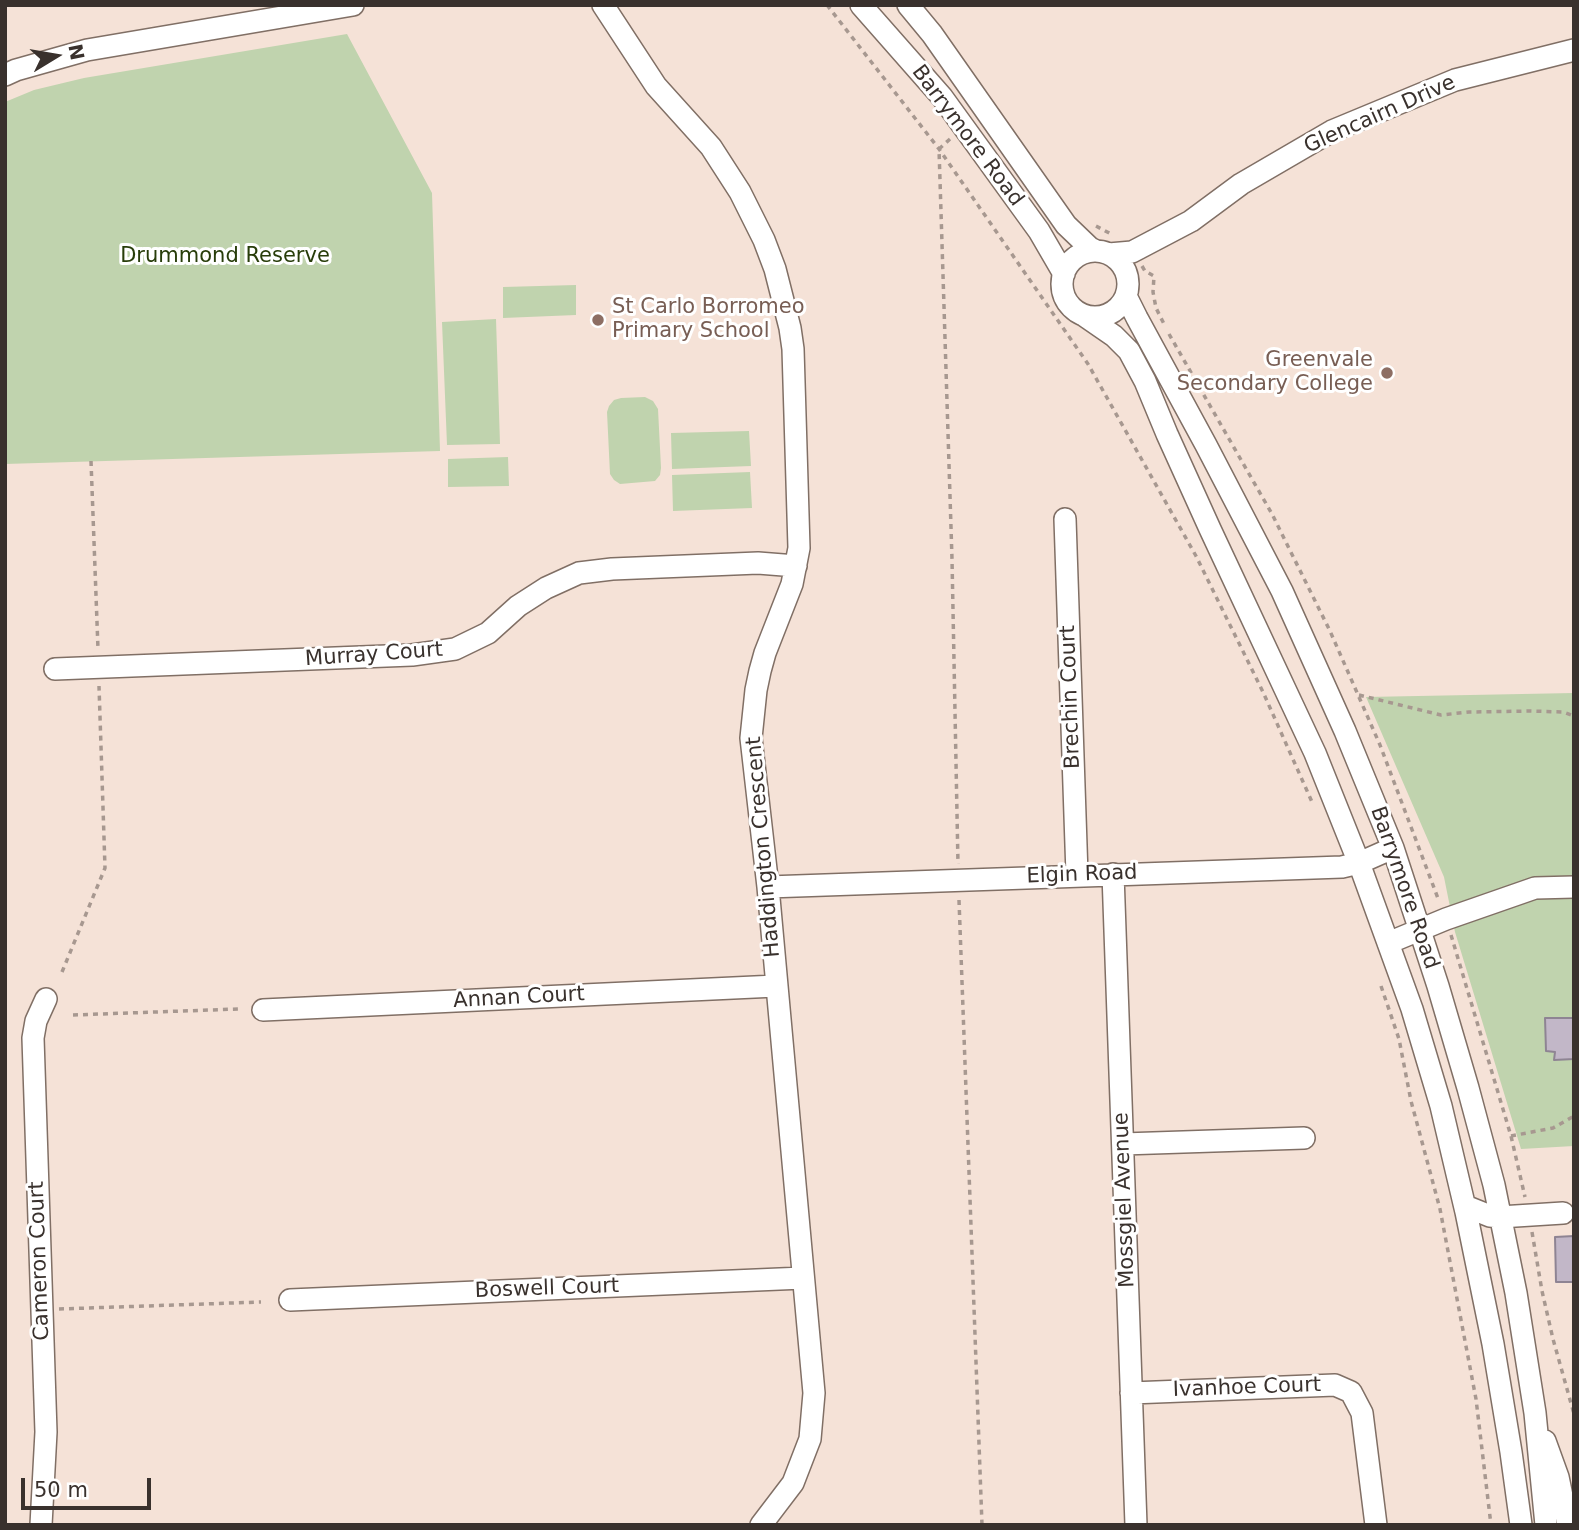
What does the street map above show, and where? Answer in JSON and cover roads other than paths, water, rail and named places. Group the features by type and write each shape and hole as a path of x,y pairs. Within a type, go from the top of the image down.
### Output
{"street":[{"path":"5,75 88,50 354,5"},
{"name":"Haddington Crescent","path":"603,5 656,86 711,147 740,192 775,269 793,349 800,540 787,598 760,671 751,738 768,887 814,1393 810,1439 793,1483 766,1523"},
{"name":"Barrymore Road","path":"861,5 942,97 1039,231 1064,274"},
{"name":"Barrymore Road","path":"908,5 932,34 1066,225 1090,248 1102,253"},
{"name":"Glencairn Drive","path":"1102,253 1132,252 1166,235 1191,221 1241,184 1332,131 1455,80 1574,50"},
{"name":"Glencairn Drive","path":"1127,288 1138,261 1166,235"},
{"path":"1087,253 1102,253 1119,261 1125,270 1127,288 1121,306 1103,317 1085,316 1074,310 1066,298 1062,283 1064,274 1076,257 1087,253"},
{"name":"Barrymore Road","path":"1127,288 1137,318 1282,592 1345,731 1393,848 1468,1088 1500,1217 1516,1293 1535,1413 1546,1525"},
{"name":"Barrymore Road","path":"1085,316 1114,336 1129,351 1145,381 1183,470 1315,753 1359,863 1412,1009 1441,1106 1465,1206 1493,1344 1521,1525"},
{"name":"Brechin Court","path":"1065,519 1077,875"},
{"name":"Murray Court","path":"55,669 412,655 455,649 488,633 519,606 546,588 579,573 612,569 758,563 796,566"},
{"name":"Elgin Road","path":"768,887 1342,867 1359,863 1393,848"},
{"name":"Mossgiel Avenue","path":"1113,874 1136,1525"},
{"path":"1388,943 1446,919 1535,888 1574,887"},
{"name":"Annan Court","path":"263,1010 776,986"},
{"name":"Cameron Court","path":"41,1525 46,1432 33,1038 36,1021 46,999"},
{"path":"1123,1144 1304,1138"},
{"path":"1465,1206 1500,1217 1563,1213"},
{"name":"Boswell Court","path":"290,1300 803,1278"},
{"name":"Ivanhoe Court","path":"1131,1393 1335,1385 1351,1392 1362,1413 1376,1525"},
{"path":"1535,1413 1558,1476 1570,1525"}],"place":[{"name":"St Carlo Borromeo Primary School","path":"598,320"},
{"name":"Greenvale Secondary College","path":"1387,373"}],"park label":[{"name":"Drummond Reserve","path":"225,257"}]}
